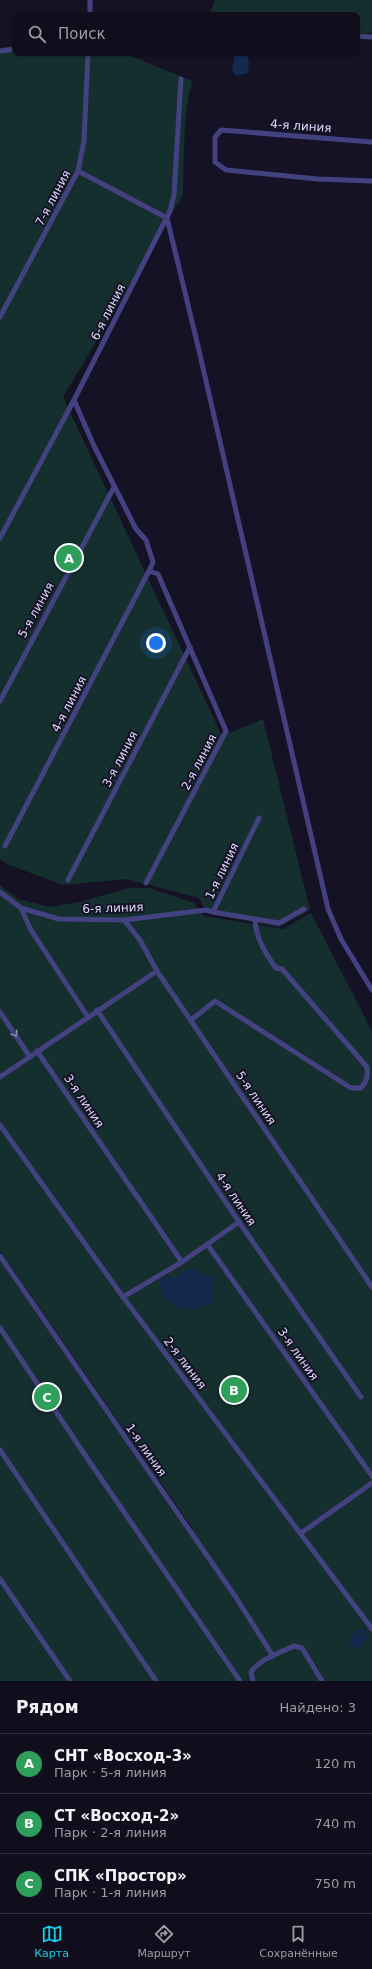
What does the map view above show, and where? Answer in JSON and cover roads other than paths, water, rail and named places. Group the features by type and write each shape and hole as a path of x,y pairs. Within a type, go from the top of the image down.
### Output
{"street":[{"path":"90,0 90,12"},
{"path":"360,36 372,37"},
{"path":"0,51 12,49"},
{"name":"7-я линия","path":"0,317 78,171 84,141 88,56"},
{"name":"6-я линия","path":"0,538 74,400 167,218 174,195 181,80"},
{"name":"4-я линия","path":"372,142 221,130 215,137 215,162 226,170 318,179 372,181"},
{"path":"78,171 167,218 201,357 328,909 341,938 372,990"},
{"path":"74,400 114,487 136,528 146,540 153,562 149,571 158,574 190,647"},
{"name":"5-я линия","path":"0,701 114,487"},
{"name":"4-я линия","path":"5,846 149,571"},
{"name":"3-я линия","path":"68,880 190,647"},
{"name":"2-я линия","path":"146,883 226,731 190,647"},
{"name":"1-я линия","path":"259,818 213,912 279,923 304,909"},
{"path":"0,892 21,908 31,930 88,1017"},
{"name":"6-я линия","path":"21,908 59,919 124,920 206,910 213,912"},
{"name":"5-я линия","path":"124,920 140,940 157,971 372,1287"},
{"path":"191,1020 215,1001 351,1088 361,1088 366,1082 368,1075 367,1067 282,969 276,968 271,961 259,942 255,920"},
{"path":"0,1077 97,1010 157,971"},
{"name":"4-я линия","path":"97,1010 239,1222 361,1397"},
{"path":"0,1012 30,1057"},
{"name":"3-я линия","path":"37,1051 182,1262"},
{"name":"2-я линия","path":"0,1125 35,1172 42,1185 123,1298 372,1629"},
{"path":"123,1298 182,1262 239,1222"},
{"name":"3-я линия","path":"207,1244 372,1476"},
{"name":"1-я линия","path":"0,1256 235,1596 273,1656"},
{"path":"0,1328 93,1468 240,1681"},
{"path":"0,1450 156,1681"},
{"path":"301,1533 372,1484"},
{"path":"0,1579 70,1681"},
{"path":"253,1681 251,1672 254,1668 273,1656 294,1646 302,1648 322,1681"}],"water":[{"path":"234,56 247,56 249,61 248,73 236,76 232,70"},
{"path":"186,1269 192,1269 214,1278 214,1303 191,1310 184,1307 179,1310 163,1297 159,1286 163,1278 171,1276 176,1278"},
{"path":"358,1630 364,1630 369,1637 359,1649 350,1645 352,1636"}],"place":[{"name":"СНТ «Восход-3»","path":"69,558"},
{"name":"СТ «Восход-2»","path":"234,1390"},
{"name":"СПК «Простор»","path":"47,1397"}]}
